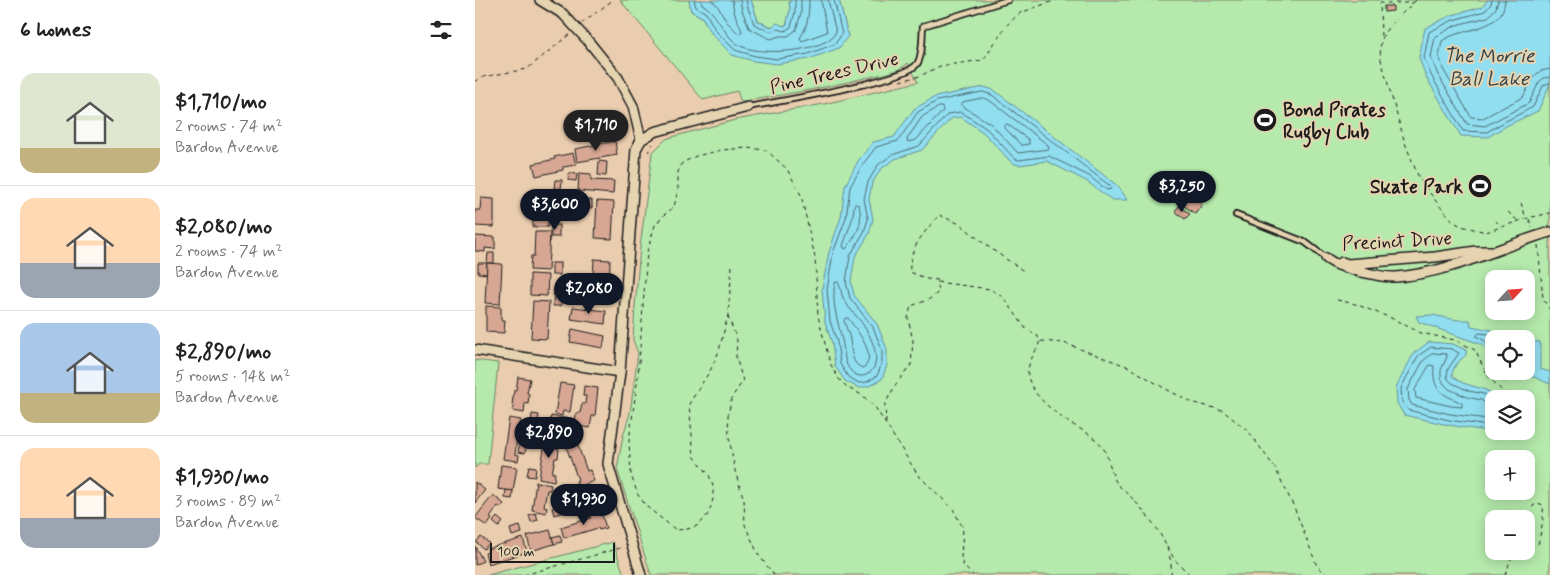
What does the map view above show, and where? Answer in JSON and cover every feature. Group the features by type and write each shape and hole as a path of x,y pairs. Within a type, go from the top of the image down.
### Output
{"street":[{"path":"540,0 563,14 618,78 633,106 641,140"},
{"path":"641,575 608,464 620,372 636,149 641,140 654,132 748,107"},
{"name":"Precinct Drive","path":"1326,258 1332,263 1355,270 1379,276 1394,277 1474,260 1550,232"},
{"name":"Precinct Drive","path":"1326,258 1348,264 1435,257 1476,251 1496,251"},
{"path":"475,350 620,372"}],"lane":[{"name":"Pine Trees Drive","path":"748,107 860,85 906,72 917,64 920,56 923,26 1008,0"},
{"path":"1236,215 1305,242 1326,258"}],"path":[{"path":"582,24 613,0"},
{"path":"1416,0 1386,29 1382,35 1379,52 1405,142 1419,178 1438,204 1454,222 1461,226 1486,232 1550,213"},
{"path":"1381,41 1380,3 1414,3"},
{"path":"475,81 483,77 527,69 570,33"},
{"path":"732,266 728,315 719,351 689,404 694,456 709,475 713,486 713,499 709,513 699,524 688,529 676,530 647,507 637,495 631,475 629,442 638,376 647,252 655,225 674,207 678,190 678,172 682,162 696,156 722,150 747,148 766,150 787,168 801,195 815,258 818,316 830,363 838,378 848,388 862,395 875,407 919,475 953,508 963,528 961,557 964,567 973,575"},
{"path":"1521,203 1535,237 1540,260 1543,299 1550,310"},
{"path":"1508,212 1518,222"},
{"path":"938,280 927,279 910,272 909,261 919,239 939,215 960,224 987,246 1025,272"},
{"path":"1495,220 1502,227"},
{"path":"886,424 885,404 911,365 913,341 908,318 911,306 928,300 939,292 937,282 989,289 1004,298 1026,329 1037,335 1040,341 1030,361 1028,376 1033,390 1050,408 1086,432 1103,447 1117,483 1153,523 1175,560 1190,575"},
{"path":"1337,300 1355,304 1391,318 1421,333 1455,340 1475,350 1484,369 1501,390"},
{"path":"728,315 737,340 736,357 743,381 732,397 728,415 729,437 735,471 744,500 745,525 758,554 774,575"},
{"path":"1040,341 1064,343 1129,367 1191,402 1222,410 1249,432 1275,468 1294,507 1317,566 1327,575"},
{"path":"1531,510 1533,506 1538,503 1543,505 1544,514 1538,545"},
{"path":"524,575 632,544"},
{"path":"1166,544 1171,575"},
{"path":"1505,575 1511,560"}],"green space":[{"path":"620,0 689,0 691,11 702,17 712,34 848,36 839,0 1550,0 1550,575 651,575 617,469 623,436 630,413 638,353 633,340 635,307 640,248 652,153 666,139 735,120 824,104 918,82 908,63 888,73 741,102 737,91 703,100"},
{"path":"751,0 791,0 787,24 776,27 758,21"},
{"path":"475,360 498,363 488,464 479,464 475,468"},
{"path":"613,542 624,575 488,575"}],"water":[{"path":"689,0 751,0 758,21 771,27 777,23 784,26 787,24 791,0 839,0 848,36 839,48 809,59 777,64 754,61 732,55 712,34 702,17 691,11"},
{"name":"The Morrie Ball Lake","path":"1488,0 1550,0 1550,84 1538,111 1488,137 1461,136 1426,77 1419,58 1425,28 1452,15 1482,7"},
{"path":"984,87 994,90 1119,187 1127,200 1112,200 1086,181 1047,161 1019,165 1012,163 984,133 961,117 952,118 922,150 895,159 881,169 872,183 869,199 873,219 869,234 855,257 851,281 854,295 877,324 887,349 887,365 882,379 869,386 859,388 845,381 835,366 832,343 825,322 822,289 829,252 841,217 845,186 858,161 873,142 894,137 914,109 935,97"},
{"path":"1433,315 1457,320 1470,320 1471,326 1492,330 1485,330 1485,348 1483,345 1419,322 1416,316"},
{"path":"1429,342 1453,344 1466,350 1466,355 1458,362 1452,376 1463,383 1485,390 1485,431 1404,415 1397,403 1396,387 1414,353"},
{"path":"1535,342 1540,342 1540,369 1550,372 1550,384 1535,377"}],"building":[{"path":"1384,6 1393,6 1393,11 1384,12"},
{"path":"615,141 617,155 577,162 575,149"},
{"path":"573,153 576,165 563,167 563,170 536,176 533,164"},
{"path":"599,161 607,162 606,176 598,175"},
{"path":"569,173 577,174 576,181 568,180"},
{"path":"579,173 591,174 591,180 614,181 613,194 578,191"},
{"path":"555,180 562,180 561,189 554,188"},
{"path":"1187,183 1203,196 1199,202 1202,205 1195,214 1175,199"},
{"path":"537,190 552,190 552,216 548,216 548,227 533,227 533,215 537,215"},
{"path":"481,198 494,199 494,227 475,226 475,210 480,210"},
{"path":"578,199 592,200 592,208 578,207"},
{"path":"597,201 614,202 612,239 595,238"},
{"path":"1179,206 1190,214 1185,219 1175,211"},
{"path":"551,225 559,225 559,237 551,237"},
{"path":"535,232 550,232 548,271 530,270 531,256 534,256"},
{"path":"475,236 495,237 495,249 485,248 485,252 475,251"},
{"path":"488,253 494,253 494,263 487,263"},
{"path":"594,259 610,260 609,298 592,297"},
{"path":"478,263 487,263 487,274 478,273"},
{"path":"487,263 502,264 500,304 485,303"},
{"path":"552,263 560,263 560,275 552,275"},
{"path":"530,274 548,275 547,296 530,295"},
{"path":"572,286 587,286 587,295 572,294"},
{"path":"554,287 562,288 561,306 553,306"},
{"path":"533,301 549,302 547,339 531,338"},
{"path":"486,306 501,307 501,320 505,320 504,333 486,332"},
{"path":"573,307 606,311 605,324 571,319"},
{"path":"572,329 605,336 603,348 570,342"},
{"path":"518,377 530,379 527,393 529,394 528,404 525,403 524,413 513,411 514,406 512,405"},
{"path":"560,383 574,385 570,412 563,411 562,416 555,414"},
{"path":"584,386 598,388 595,416 592,416 590,428 578,426 578,423 575,423 576,413 580,413 582,404 585,404 586,396 583,396"},
{"path":"532,414 539,415 537,426 531,424"},
{"path":"551,416 572,419 571,426 550,424"},
{"path":"509,418 521,420 519,429 523,430 521,439 517,439 515,454 519,455 518,461 503,459"},
{"path":"546,437 557,439 556,448 559,449 558,458 555,458 552,473 555,473 554,481 539,478"},
{"path":"520,442 527,443 525,453 518,452"},
{"path":"577,443 587,471 590,470 594,481 578,487 576,481 578,480 566,446"},
{"path":"501,465 517,467 513,491 498,489"},
{"path":"529,466 536,467 535,477 527,476"},
{"path":"475,482 485,490 475,503"},
{"path":"536,482 551,485 550,490 547,490 544,506 547,507 546,513 532,510"},
{"path":"594,489 597,503 574,510 572,503 565,505 563,497"},
{"path":"506,490 513,491 512,499 505,498"},
{"path":"493,495 504,504 501,508 498,506 487,526 475,518"},
{"path":"563,505 565,512 554,515 552,508"},
{"path":"601,512 606,528 599,530 598,528 564,538 561,527 591,518 590,516"},
{"path":"536,513 538,520 531,522 529,515"},
{"path":"497,517 503,522 499,527 493,522"},
{"path":"520,526 522,533 512,536 510,529"},
{"path":"550,530 554,544 531,551 527,536"},
{"path":"560,535 562,542 554,544 552,537"},
{"path":"481,537 489,543 484,549 476,542"},
{"path":"523,538 527,552 488,564 485,553 488,552 487,549"},
{"path":"475,546 483,561 475,565"}],"place":[{"name":"Bond Pirates Rugby Club","path":"1265,120"},
{"name":"Skate Park","path":"1480,186"}]}
